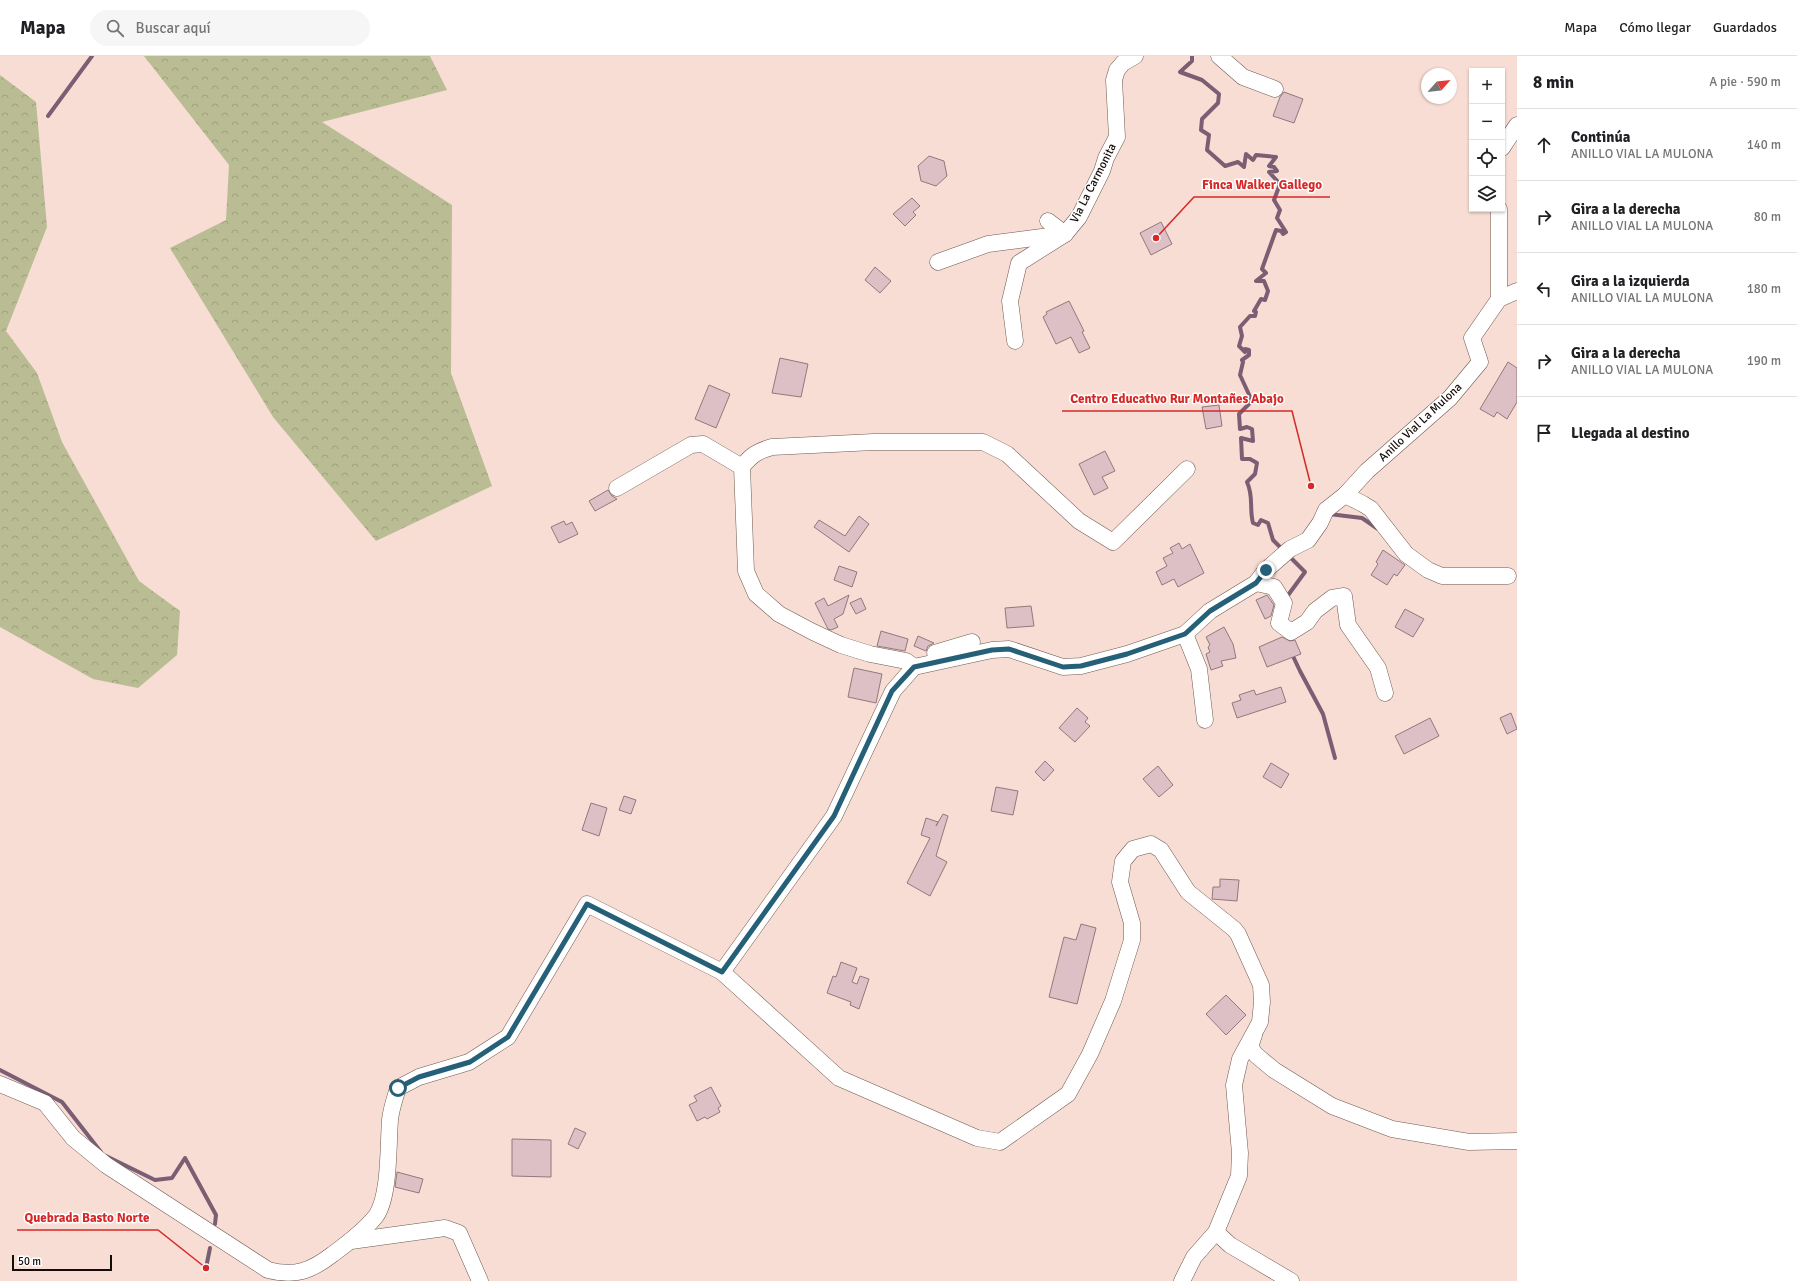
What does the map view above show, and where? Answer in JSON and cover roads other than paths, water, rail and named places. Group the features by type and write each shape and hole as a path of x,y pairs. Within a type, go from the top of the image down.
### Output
{"street":[{"name":"Via La Carmonita","path":"938,262 988,244 1065,234 1079,217 1102,171 1106,158 1116,137 1114,80 1117,70 1123,62 1135,56"},
{"path":"1219,56 1243,77 1276,89"},
{"path":"1505,143 1517,125"},
{"path":"1499,212 1499,299 1517,291"},
{"path":"1015,341 1010,302 1020,263 1065,234 1048,221"},
{"name":"Anillo Vial La Mulona","path":"1256,583 1290,549 1308,540 1323,516 1367,471 1450,398 1474,371 1480,362 1472,338 1499,299"},
{"path":"1187,469 1113,542 1079,522 1006,454 983,442 874,442 772,448 757,451 742,466 746,571 756,594 780,614 841,645 910,664 992,650 1009,649 1063,667 1081,666 1127,654 1185,634 1210,611 1256,583 1274,587 1284,603 1279,623 1290,632 1307,622 1315,611 1332,598 1344,596 1348,625 1378,668 1386,693"},
{"path":"617,488 691,445 703,444 742,466"},
{"path":"1345,495 1371,509 1406,554 1418,564 1442,576 1508,576"},
{"path":"1185,634 1199,669 1205,720"},
{"path":"722,972 834,816 892,691 910,664 972,642"},
{"path":"0,1084 45,1103 73,1138 106,1165 268,1270 283,1274 299,1273 323,1262 351,1241 376,1215 386,1188 390,1119 398,1088 419,1077 470,1062 508,1037 587,904 722,972 839,1078 977,1138 1000,1142 1068,1094 1090,1054 1113,1001 1132,940 1132,923 1120,882 1124,861 1133,849 1151,844 1161,850 1188,892 1234,929 1238,934 1262,985 1260,1022 1250,1047 1256,1055 1274,1070 1332,1106 1392,1129 1469,1142 1517,1141"},
{"path":"1182,1281 1194,1257 1216,1232 1239,1176 1240,1152 1234,1085 1240,1059 1255,1033"},
{"path":"351,1241 445,1228 458,1233 480,1281"},
{"path":"1216,1232 1230,1245 1291,1281"}],"waterway":[{"path":"48,116 92,56"},
{"path":"1192,56 1192,61 1180,72 1202,80 1219,94 1218,103 1202,119 1201,130 1209,135 1207,150 1225,166 1238,162 1244,167 1246,154 1253,160 1256,155 1276,157 1269,166 1274,167 1277,171 1269,172 1280,184 1274,200 1280,210 1277,218 1286,232 1283,234 1281,231 1276,230 1262,269 1266,273 1256,281 1264,281 1268,291 1265,300 1261,299 1254,311 1256,312 1255,316 1250,316 1240,327 1242,336 1239,346 1245,352 1245,349 1249,350 1249,355 1242,360 1243,362 1240,375 1252,401 1239,414 1240,429 1247,427 1252,429 1253,441 1241,438 1242,459 1250,459 1257,463 1255,474 1247,482 1251,498 1253,523 1258,525 1261,520 1268,523 1273,540 1283,550"},
{"path":"1329,514 1362,518 1378,529"},
{"path":"1286,598 1305,572 1288,555"},
{"path":"1291,652 1323,714 1335,758"},
{"path":"0,1070 62,1102 101,1152"},
{"path":"106,1156 155,1180 172,1178 185,1158 216,1215 215,1224"},
{"path":"206,1268 210,1248"}],"place":[{"name":"Finca Walker Gallego","path":"1156,238"},
{"name":"Centro Educativo Rur Montañes Abajo","path":"1311,486"},
{"name":"Quebrada Basto Norte","path":"206,1268"}]}
